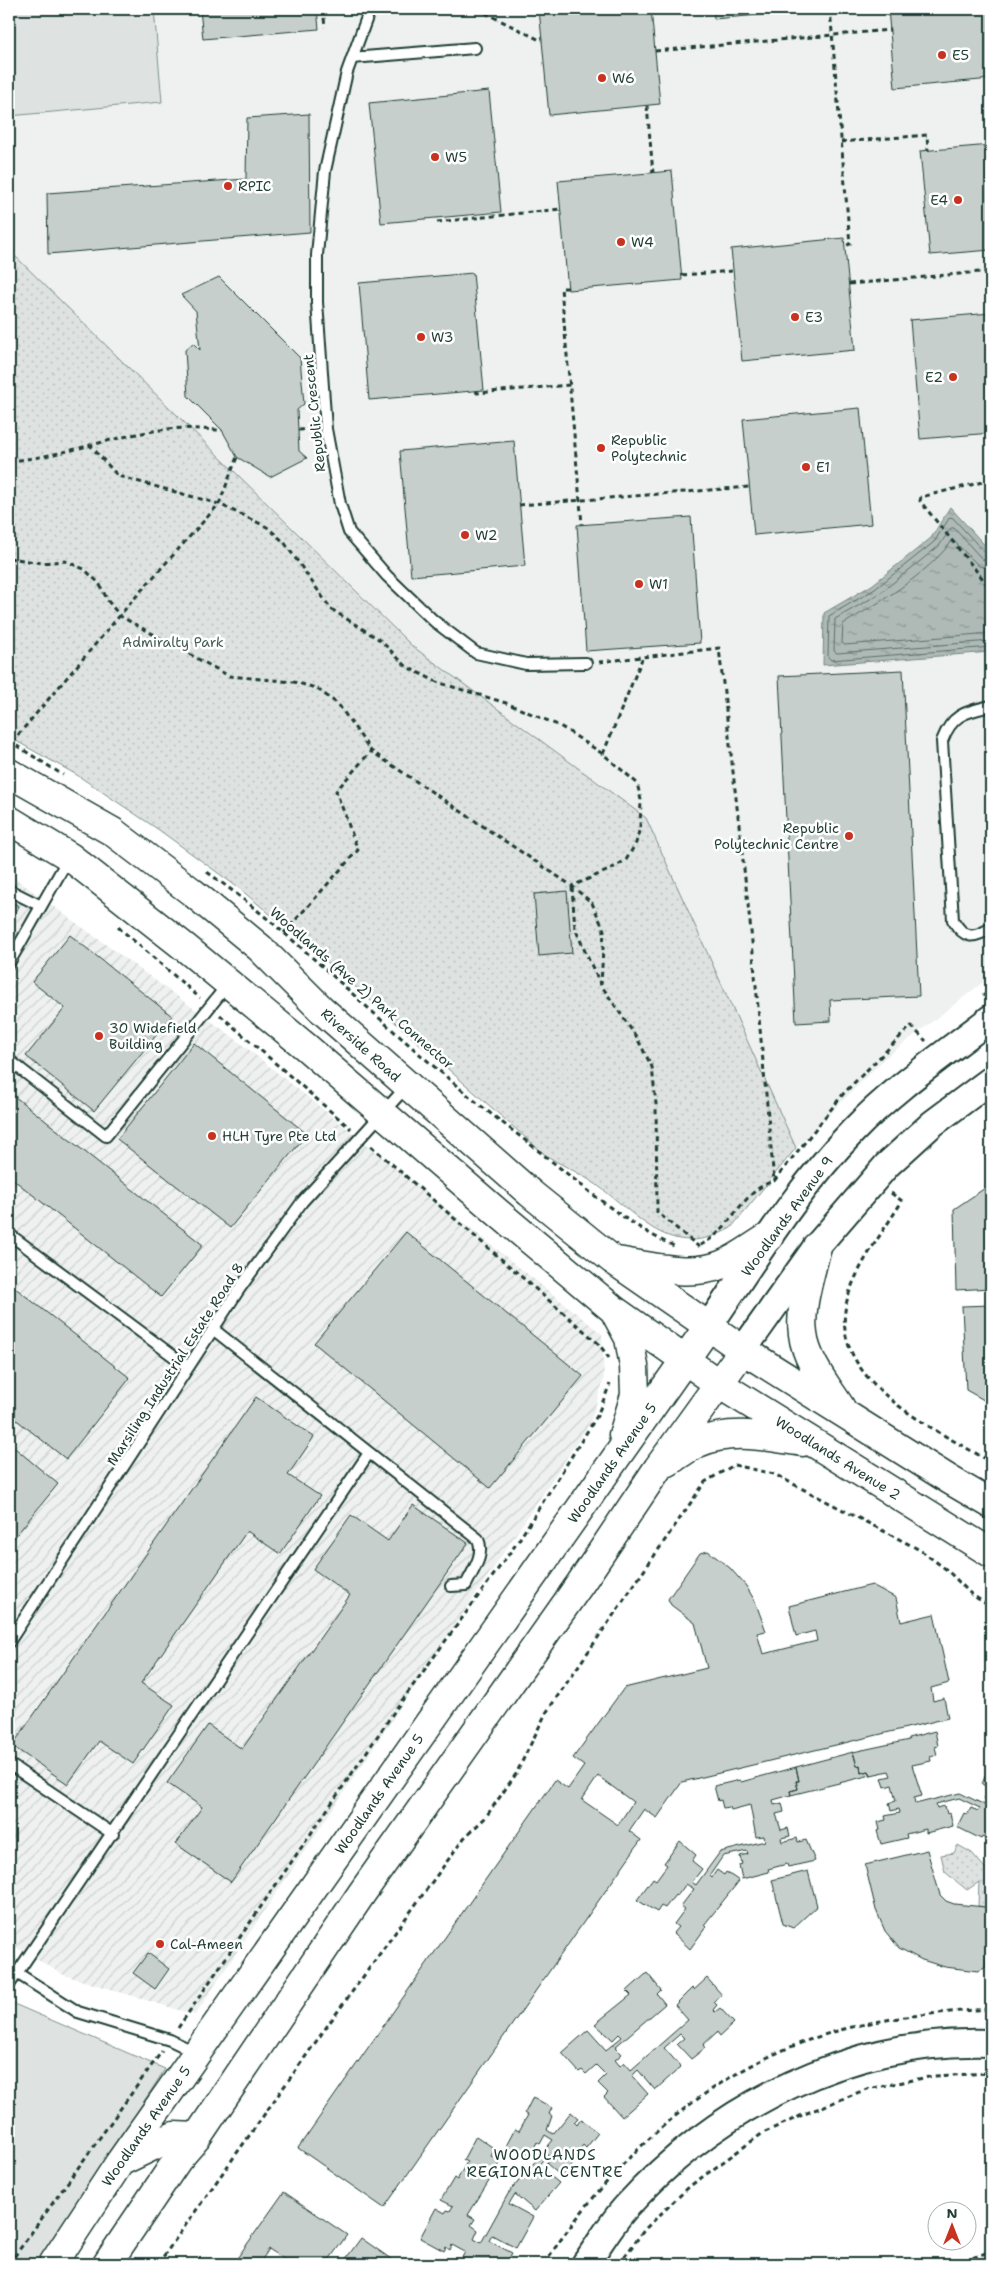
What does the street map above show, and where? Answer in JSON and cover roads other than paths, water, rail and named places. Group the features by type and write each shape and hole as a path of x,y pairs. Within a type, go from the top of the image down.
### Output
{"main road":[{"name":"Riverside Road","path":"9,773 105,828 192,892 260,948 321,1009 530,1194 613,1260 708,1327"},
{"path":"9,820 70,857 306,1047 614,1310 685,1362"},
{"name":"Woodlands Avenue 9","path":"708,1327 811,1178 853,1130 903,1086 991,1018"},
{"path":"107,2264 178,2159 196,2138 307,1973 580,1584 658,1468 817,1246 887,1165 932,1124 991,1080"},
{"path":"613,1260 683,1270 707,1269 722,1264 769,1238"},
{"path":"817,1246 805,1302 803,1334 813,1365 846,1416"},
{"path":"614,1310 629,1338 634,1366 635,1395 616,1460"},
{"path":"708,1327 846,1416 991,1504"},
{"name":"Woodlands Avenue 5","path":"53,2264 120,2162 708,1327"},
{"name":"Woodlands Avenue 2","path":"685,1362 991,1553"},
{"path":"658,1468 698,1443 729,1434 756,1435 817,1445"},
{"path":"586,2264 626,2206 674,2160 736,2113 808,2076 886,2051 960,2042 991,2043"},
{"path":"120,2162 174,2136 196,2138"}],"lane":[{"name":"Republic Crescent","path":"370,9 342,92 325,170 317,265 317,302 326,429 340,504 349,532 387,576 434,621 476,653 526,664 586,663"},
{"path":"352,58 475,48"},
{"path":"991,706 957,716 947,726 942,741 953,920 958,930 967,935 978,936 991,928"},
{"path":"9,963 70,857"},
{"path":"9,890 41,906"},
{"path":"9,1060 106,1136 228,984"},
{"name":"Marsiling Industrial Estate Road 8","path":"10,1637 213,1329 302,1202 407,1086"},
{"path":"9,1234 188,1367"},
{"path":"213,1329 478,1539 481,1554 466,1585 451,1586"},
{"path":"9,1985 13,1972 112,1834 369,1453"},
{"path":"9,1764 112,1834"},
{"path":"13,1972 78,2012 170,2040 198,2053"}],"water":[{"path":"950,507 991,552 991,652 823,665 824,613 872,585 931,538"}],"place":[{"name":"E5","path":"942,55"},
{"name":"W6","path":"602,78"},
{"name":"W5","path":"435,157"},
{"name":"RPIC","path":"228,186"},
{"name":"E4","path":"958,200"},
{"name":"W4","path":"621,242"},
{"name":"E3","path":"795,317"},
{"name":"W3","path":"421,337"},
{"name":"E2","path":"953,377"},
{"name":"Republic Polytechnic","path":"601,448"},
{"name":"E1","path":"806,467"},
{"name":"W2","path":"465,535"},
{"name":"W1","path":"639,584"},
{"name":"Republic Polytechnic Centre","path":"849,836"},
{"name":"30 Widefield Building","path":"99,1036"},
{"name":"HLH Tyre Pte Ltd","path":"212,1136"},
{"name":"Cal-Ameen","path":"160,1944"}],"district":[{"name":"WOODLANDS REGIONAL CENTRE","path":"545,2164"}],"park label":[{"name":"Admiralty Park","path":"173,642"}]}
